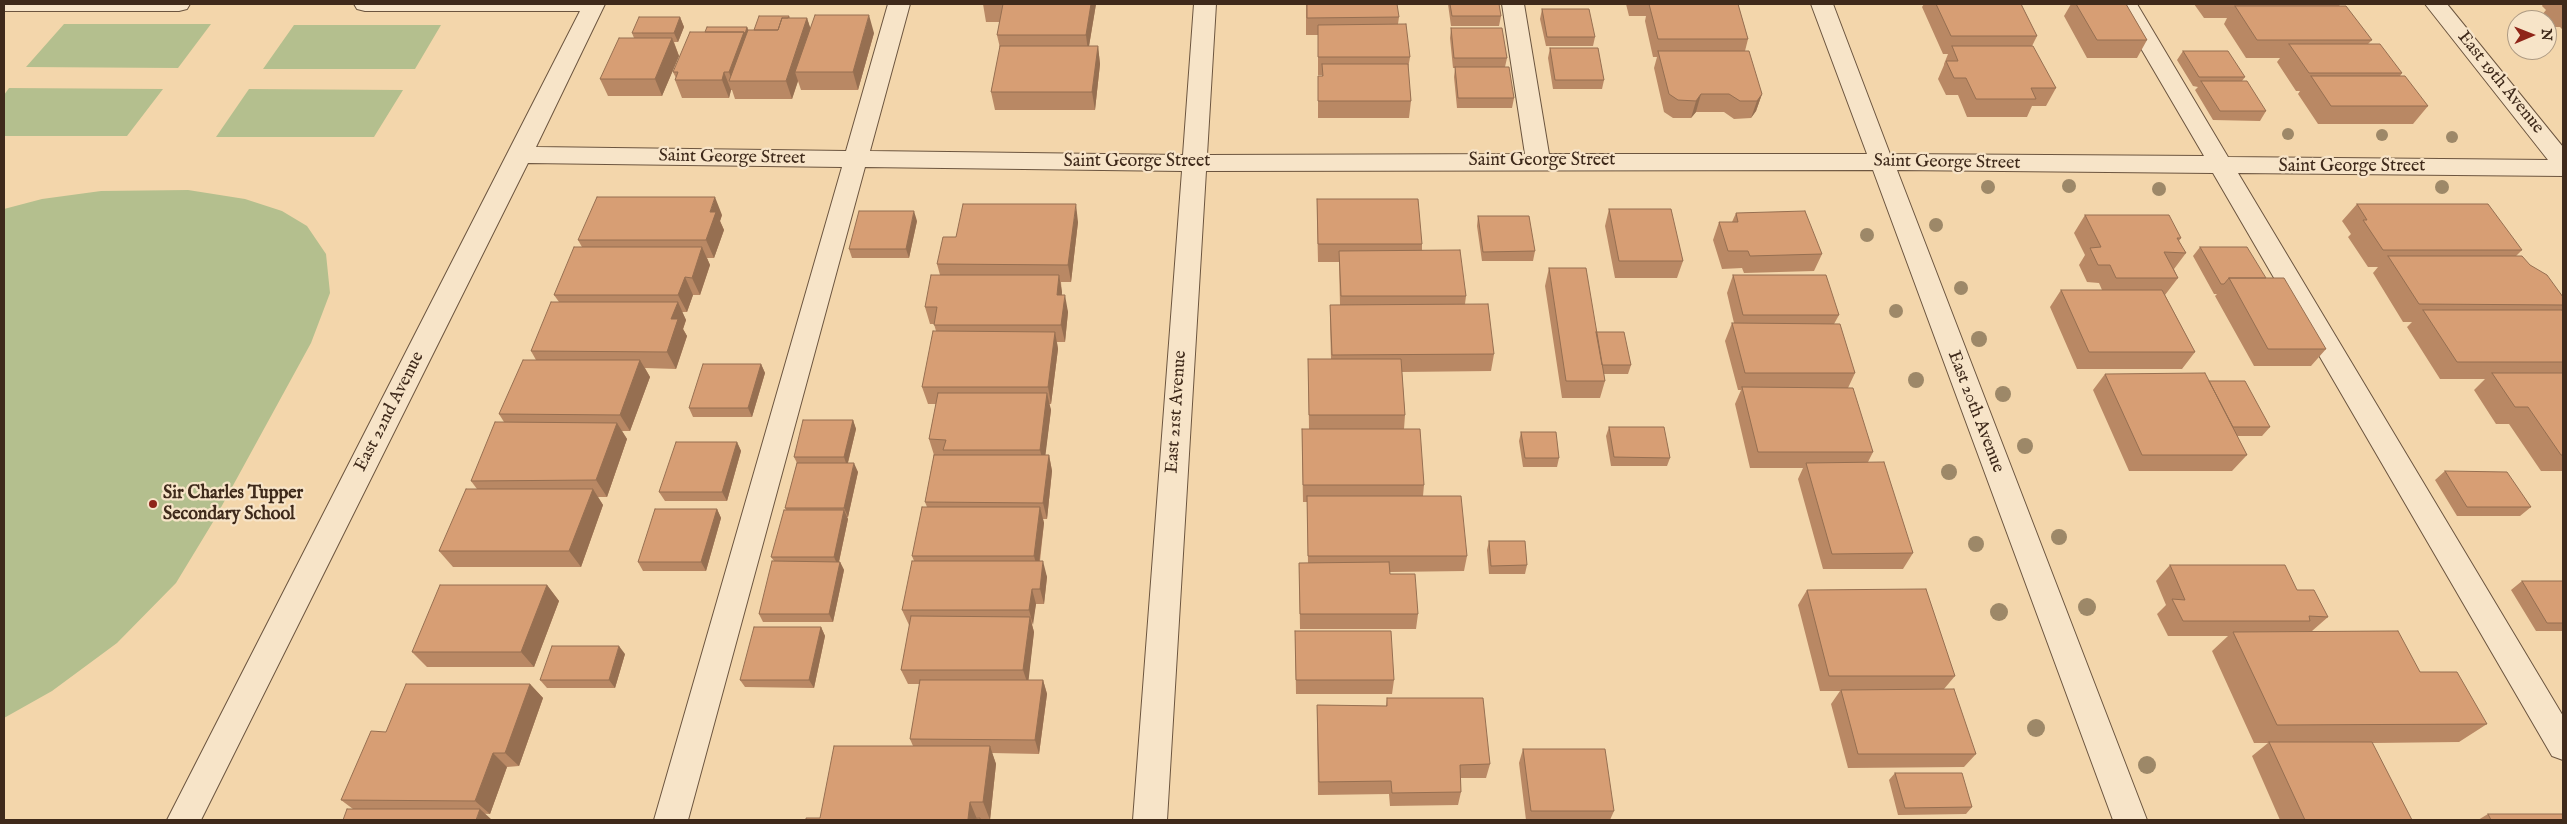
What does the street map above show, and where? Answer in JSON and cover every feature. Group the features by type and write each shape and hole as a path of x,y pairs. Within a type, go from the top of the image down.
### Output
{"street":[{"path":"4,4 179,4"},
{"path":"365,4 593,4"},
{"name":"East 22nd Avenue","path":"184,820 520,155 593,4"},
{"path":"671,820 899,4"},
{"name":"East 21st Avenue","path":"1150,820 1205,4"},
{"path":"1513,4 1538,161"},
{"name":"East 20th Avenue","path":"1822,4 1880,162 2130,820"},
{"path":"2126,4 2563,745"},
{"name":"East 19th Avenue","path":"2436,4 2563,163"},
{"name":"Saint George Street","path":"520,155 1194,162 1880,162 2563,168"}],"green space":[{"path":"64,24 211,24 178,68 26,67"},
{"path":"294,25 441,25 415,69 263,69"},
{"path":"9,88 163,89 127,136 4,136 4,95"},
{"path":"249,89 403,90 374,137 216,137"},
{"path":"188,190 245,199 282,211 307,226 326,254 330,293 311,343 213,522 176,583 117,643 52,691 4,718 4,209 42,199 101,191"}],"building":[{"path":"1003,4 1091,4 1086,35 997,35"},
{"path":"1307,4 1397,4 1399,17 1307,18"},
{"path":"1450,4 1499,4 1501,16 1452,16"},
{"path":"1649,4 1738,4 1748,39 1658,39"},
{"path":"1936,4 2021,4 2037,36 1951,36"},
{"path":"2076,4 2126,4 2147,40 2097,40"},
{"path":"2235,6 2346,6 2372,40 2257,40"},
{"path":"1542,9 1589,9 1595,37 1547,37"},
{"path":"815,15 869,15 853,72 795,72"},
{"path":"759,16 789,16 788,18 782,18 778,30 754,30"},
{"path":"639,17 680,17 674,33 632,33"},
{"path":"782,18 807,18 786,81 729,81 748,30 778,30"},
{"path":"1406,24 1410,57 1318,57 1318,25"},
{"path":"707,27 747,27 745,34 744,32 705,32"},
{"path":"1451,28 1502,28 1507,58 1454,58"},
{"path":"690,32 744,32 729,72 724,72 722,80 675,80 678,72 673,72"},
{"path":"619,38 672,38 655,79 600,79"},
{"path":"2289,44 2380,44 2402,73 2309,73"},
{"path":"1000,46 1098,46 1092,92 991,92"},
{"path":"1952,46 2033,46 2056,88 2031,88 2036,99 1976,99 1966,78 1954,78 1946,61 1958,61"},
{"path":"1550,48 1598,48 1604,80 1555,80"},
{"path":"1658,51 1749,51 1762,94 1757,101 1740,101 1729,94 1701,94 1696,101 1678,100 1669,94"},
{"path":"2183,51 2228,51 2245,77 2199,77"},
{"path":"1322,64 1408,64 1411,101 1318,101 1318,76 1323,76"},
{"path":"1455,67 1509,67 1514,98 1458,98"},
{"path":"2311,76 2405,76 2428,106 2331,106"},
{"path":"2201,81 2247,81 2266,111 2220,111"},
{"path":"597,197 715,197 710,212 716,212 706,240 578,240"},
{"path":"1317,199 1418,199 1422,244 1318,244"},
{"path":"963,204 1076,204 1068,265 937,264 943,237 956,237"},
{"path":"2357,204 2488,204 2522,250 2383,250 2363,220 2367,220"},
{"path":"1609,209 1671,209 1683,261 1619,261"},
{"path":"859,211 914,211 906,249 849,249"},
{"path":"1805,211 1822,254 1750,256 1748,251 1728,251 1719,222 1738,222 1736,213"},
{"path":"2085,215 2169,215 2181,238 2177,238 2186,253 2164,252 2178,278 2116,278 2110,265 2098,265 2090,248 2101,247"},
{"path":"1478,216 1529,216 1535,251 1483,252"},
{"path":"574,247 702,247 692,278 685,277 678,295 554,295"},
{"path":"2200,247 2247,247 2266,278 2229,278 2224,284 2221,284"},
{"path":"1460,250 1466,296 1341,296 1339,251"},
{"path":"2388,256 2522,256 2530,265 2547,275 2563,297 2563,305 2419,304"},
{"path":"1549,268 1586,268 1605,381 1566,381"},
{"path":"931,275 1059,275 1057,295 1065,295 1061,325 934,325 937,307 925,307"},
{"path":"1733,275 1826,275 1839,315 1743,315"},
{"path":"2229,278 2284,278 2326,349 2268,349"},
{"path":"2061,290 2162,290 2195,352 2089,352"},
{"path":"551,302 678,302 671,319 678,319 667,352 531,351"},
{"path":"1488,304 1494,354 1332,355 1330,305"},
{"path":"2423,310 2562,310 2563,362 2457,362"},
{"path":"1732,323 1840,324 1855,373 1745,373"},
{"path":"933,331 1055,332 1048,387 922,387"},
{"path":"1596,332 1624,332 1631,365 1602,365"},
{"path":"1308,359 1401,359 1405,415 1309,415"},
{"path":"523,360 640,360 620,415 499,414"},
{"path":"703,364 761,364 748,408 689,408"},
{"path":"2205,373 2247,455 2142,455 2105,374"},
{"path":"2492,373 2563,373 2563,455 2561,455 2528,407 2515,407"},
{"path":"2209,381 2245,381 2270,427 2233,427"},
{"path":"1742,387 1853,388 1873,452 1758,452"},
{"path":"938,393 1047,393 1040,450 943,450 946,440 929,439"},
{"path":"803,420 853,420 844,457 794,457"},
{"path":"495,422 617,423 596,480 471,481"},
{"path":"1609,427 1664,427 1670,458 1614,457"},
{"path":"1302,429 1420,429 1424,485 1303,485"},
{"path":"1521,432 1556,432 1559,458 1525,458"},
{"path":"676,442 737,442 722,492 659,492"},
{"path":"934,455 1049,455 1043,503 925,502"},
{"path":"1884,462 1913,553 1832,554 1806,463"},
{"path":"797,463 854,463 844,508 785,508"},
{"path":"2445,471 2507,472 2531,507 2467,507"},
{"path":"466,489 593,489 569,551 439,551"},
{"path":"1307,496 1461,496 1467,556 1308,556"},
{"path":"922,507 1040,507 1034,556 912,556"},
{"path":"655,509 717,509 701,562 638,562"},
{"path":"784,510 844,510 834,557 771,557"},
{"path":"1489,541 1525,541 1527,565 1491,566"},
{"path":"772,561 840,562 829,614 759,614"},
{"path":"912,561 1043,561 1040,589 1032,589 1029,610 902,610"},
{"path":"1389,562 1390,574 1415,574 1418,614 1300,614 1299,563"},
{"path":"2170,565 2285,565 2297,590 2314,590 2328,617 2309,616 2310,621 2183,621 2172,599 2185,600"},
{"path":"2522,581 2563,581 2563,623 2547,623"},
{"path":"440,585 547,585 521,652 412,652"},
{"path":"1926,589 1955,676 1829,676 1807,590"},
{"path":"911,616 1030,617 1023,670 901,670"},
{"path":"754,627 821,627 809,680 740,680"},
{"path":"1295,631 1391,631 1394,680 1296,680"},
{"path":"2398,631 2420,672 2457,672 2487,724 2277,725 2233,632"},
{"path":"552,646 619,646 609,680 540,680"},
{"path":"920,680 1043,680 1035,740 910,739"},
{"path":"406,684 530,684 505,753 493,753 475,801 341,800 371,731 386,732"},
{"path":"1954,689 1976,754 1858,754 1841,690"},
{"path":"1387,698 1483,698 1490,764 1460,765 1461,792 1392,793 1391,781 1319,782 1317,705 1387,706"},
{"path":"2269,742 2372,742 2412,820 2305,820"},
{"path":"834,746 990,746 983,802 970,802 968,819 980,818 980,820 806,820 806,818 820,818"},
{"path":"1523,749 1605,749 1614,811 1531,811"},
{"path":"1895,773 1962,773 1972,807 1905,808"},
{"path":"347,809 480,809 476,820 343,820"},
{"path":"2488,814 2563,814 2563,820 2491,820"}],"place":[{"name":"Sir Charles Tupper Secondary School","path":"153,504"}]}
